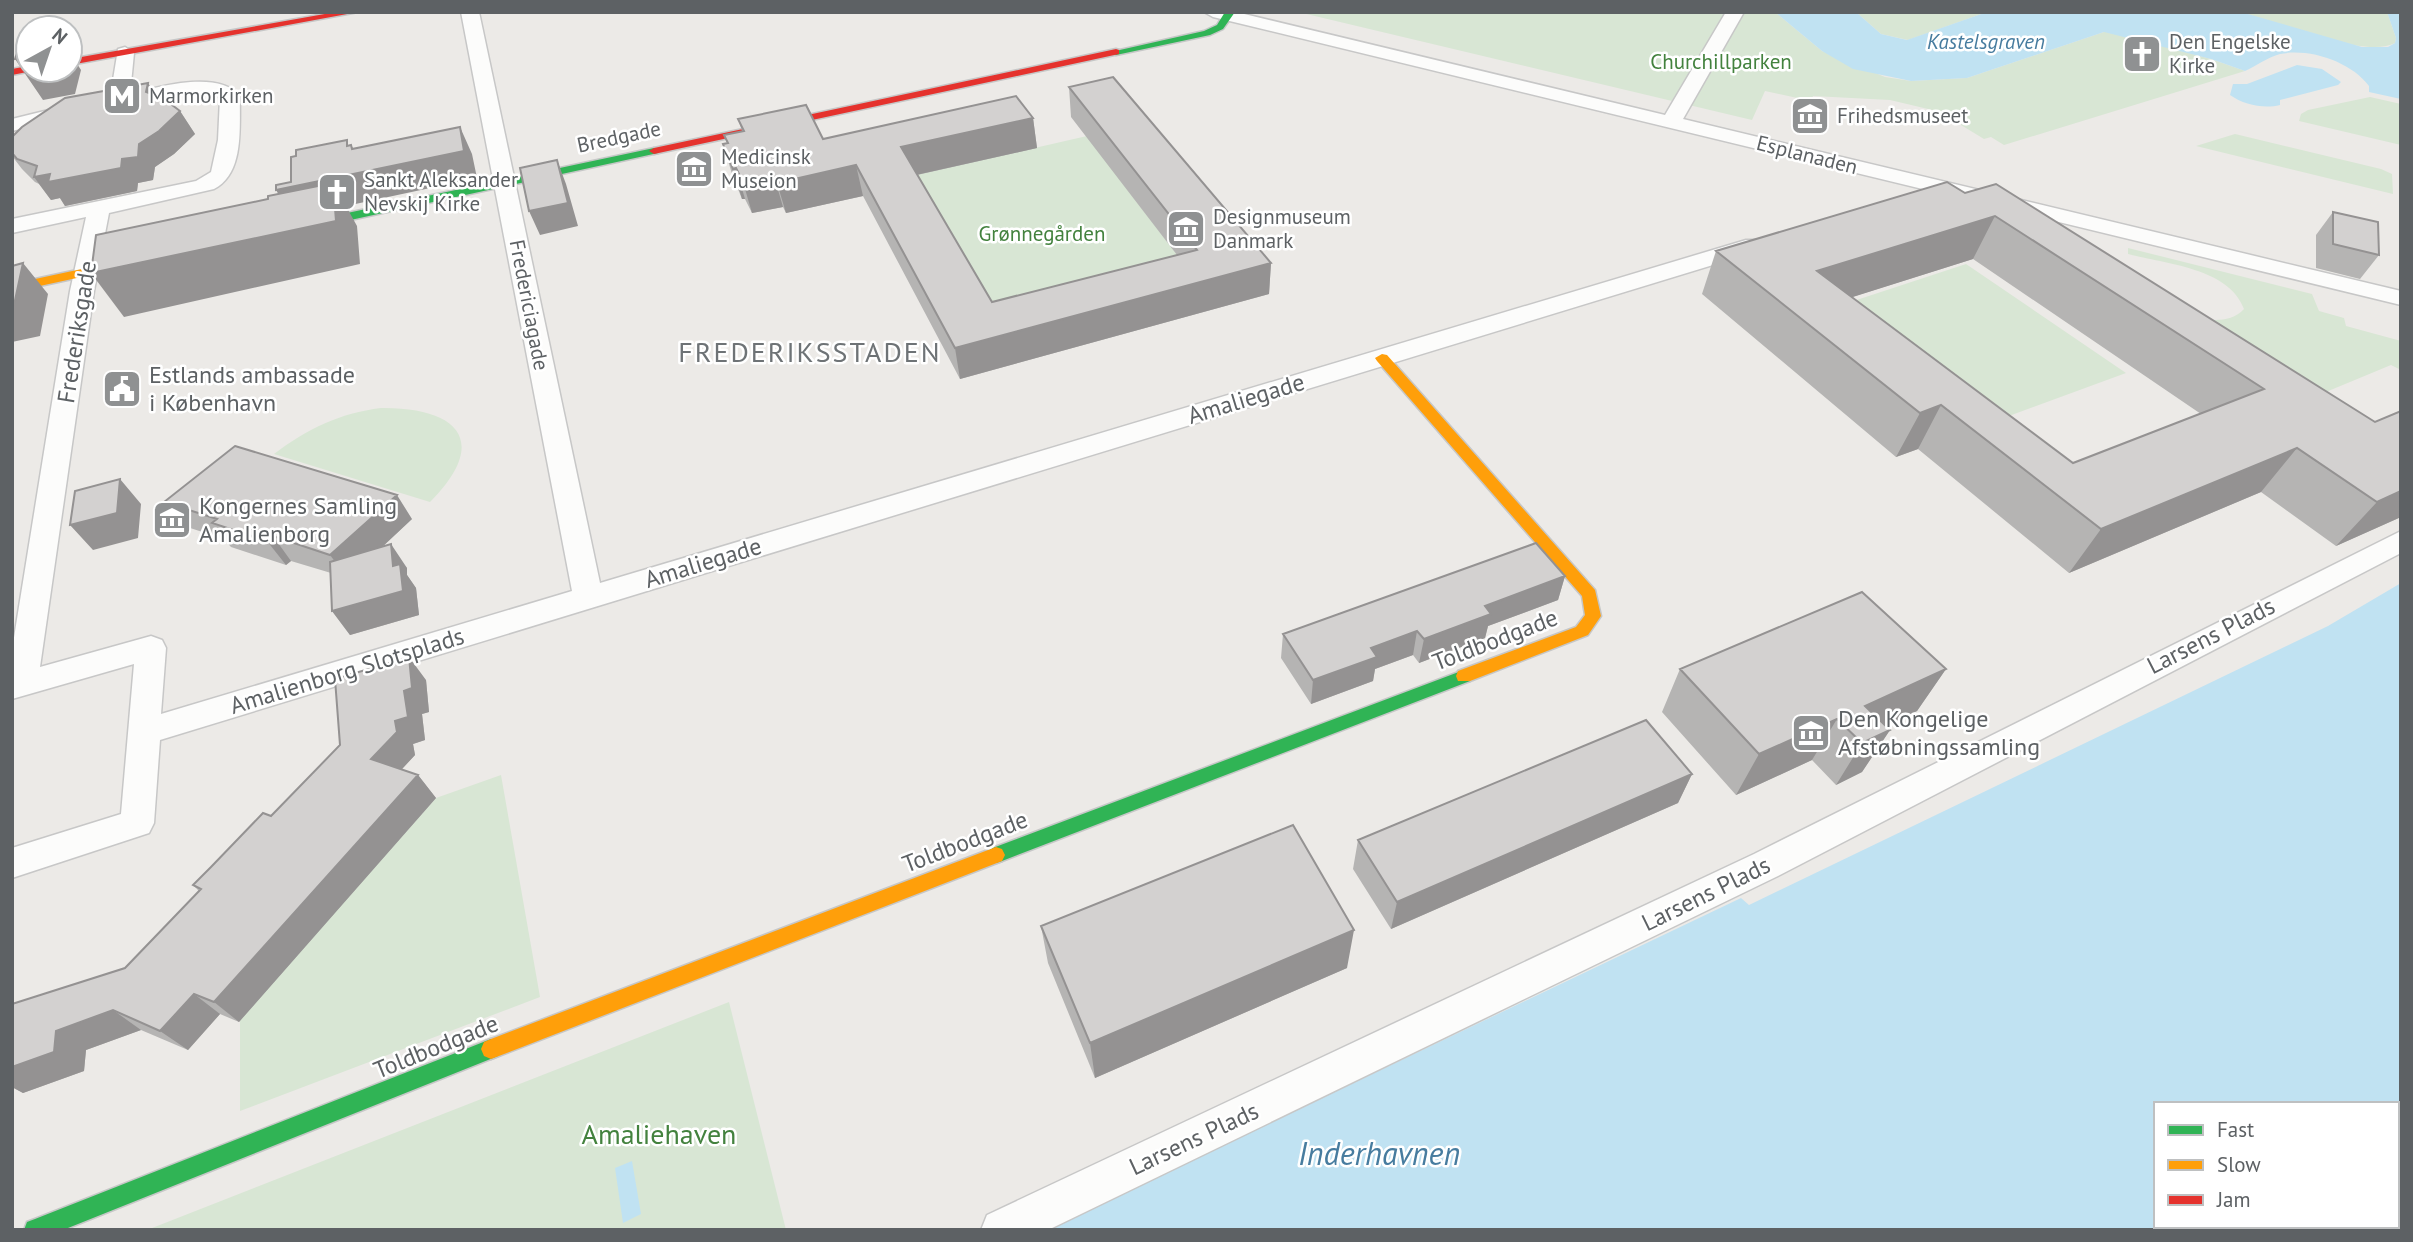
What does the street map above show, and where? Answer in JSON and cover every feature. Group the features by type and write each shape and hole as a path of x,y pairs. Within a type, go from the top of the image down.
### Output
{"main road":[{"path":"84,60 346,13"},
{"name":"Bredgade","path":"287,230 1207,33 1220,27 1224,14"},
{"path":"12,288 164,256"},
{"name":"Toldbodgade","path":"35,1230 555,1024 1582,631 1593,616 1590,594 1381,358"}],"street":[{"name":"Fredericiagade","path":"470,12 588,598"},
{"path":"1671,122 1735,12"},
{"name":"Esplanaden","path":"1224,14 2401,298"},
{"path":"119,102 125,53"},
{"path":"12,125 46,116 215,86 228,93 225,161 217,178 187,190 12,226"},
{"path":"1903,199 1941,187"},
{"name":"Frederiksgade","path":"17,686 57,456 85,273 99,208"},
{"name":"Amaliegade","path":"550,610 997,472 1775,238"},
{"name":"Larsens Plads","path":"1002,1230 1766,865 2401,541"},
{"name":"Amalienborg Slotsplads","path":"145,732 550,610"},
{"path":"12,863 137,823 151,648 17,686"}],"green space":[{"name":"Churchillparken","path":"1298,12 1775,12 1822,51 1885,77 1911,81 1967,78 2104,32 2211,59 2245,71 2004,145 1991,137 1984,139 1961,125 1962,117 1890,100 1813,96 1811,101 1765,91 1752,120"},
{"path":"1856,12 1987,12 1908,40 1881,34"},
{"path":"2241,12 2387,12 2396,38 2395,43 2381,47 2342,43"},
{"path":"2370,97 2401,104 2401,145 2299,121 2301,114 2308,110"},
{"path":"2235,134 2381,169 2392,174 2393,194 2196,146"},
{"name":"Grønnegården","path":"1087,136 1197,281 997,334 907,177"},
{"path":"2128,248 2312,294 2319,311 2344,318 2346,326 2401,341 2401,370 2391,365 2297,404 2201,319 2224,319 2240,313 2244,309 2236,295 2211,276 2128,254"},
{"path":"1966,264 2126,373 1960,434 1811,315"},
{"path":"407,409 429,414 446,421 457,431 462,445 459,461 449,480 430,502 274,454 324,424 366,410"},
{"path":"501,775 540,997 240,1111 240,1018 436,798"},
{"name":"Amaliehaven","path":"729,1002 786,1230 147,1230"}],"water":[{"name":"Kastelsgraven","path":"1775,12 1856,12 1881,34 1907,40 1987,12 2241,12 2362,47 2388,47 2395,43 2396,38 2387,12 2401,12 2401,99 2369,92 2369,86 2352,70 2317,55 2280,54 2245,71 2211,59 2104,32 1967,78 1911,81 1853,69 1822,51"},
{"path":"2297,65 2322,69 2341,82 2280,100 2280,105 2274,106 2248,104 2230,95 2233,84 2247,84"},
{"name":"Inderhavnen","path":"2401,583 2401,1230 1045,1230 1741,898 1749,905 2328,626"},
{"path":"632,1161 641,1214 623,1223 615,1168"}],"building":[{"path":"1113,77 1271,263 955,348 856,165 777,183 774,176 743,182 736,168 733,169 723,144 728,143 724,135 744,131 738,119 806,105 823,139 1016,96 1033,118 901,147 992,302 1197,250 1069,87"},
{"path":"148,83 146,92 164,99 180,111 159,131 139,144 138,157 122,159 121,168 48,182 50,174 34,177 37,166 17,159 12,153 12,137 22,127 65,98"},
{"path":"460,127 464,151 276,190 276,185 291,182 291,157 296,156 296,150 347,140 347,146 351,145 352,149"},
{"path":"557,160 568,203 529,211 520,168"},
{"path":"1947,182 1965,193 1996,184 2375,422 2401,411 2401,491 2377,502 2297,448 2101,529 1941,405 1920,413 1716,251","holes":["1995,216 2264,389 2073,463 1817,271"]},
{"path":"333,183 336,221 91,273 96,235"},
{"path":"2333,212 2378,222 2379,255 2333,244"},
{"path":"23,263 14,305 12,305 12,266"},
{"path":"235,446 397,495 330,555 273,536 267,541 212,523 217,519 164,502"},
{"path":"120,479 117,513 70,525 75,491"},
{"path":"1536,543 1565,576 1485,606 1491,614 1424,639 1417,631 1371,648 1377,657 1313,680 1283,634"},
{"path":"391,544 393,566 400,564 403,591 332,611 330,562"},
{"path":"1862,592 1946,669 1865,706 1890,730 1862,743 1837,719 1759,754 1680,669"},
{"path":"409,657 412,688 404,691 408,717 395,721 397,732 371,759 418,775 214,1002 194,994 160,1031 113,1010 56,1031 54,1052 12,1067 12,1004 125,968 201,889 193,885 263,813 271,816 340,745 335,679"},
{"path":"1646,720 1692,774 1397,902 1358,840"},
{"path":"1293,825 1354,930 1090,1043 1041,926"}],"traffic: fast":[{"path":"1116,52 1207,33 1220,27 1230,12"},
{"path":"300,227 654,151"},
{"path":"996,855 1464,676"},
{"path":"35,1230 491,1049"}],"traffic: slow":[{"path":"12,288 142,260"},
{"path":"1382,358 1590,594 1593,616 1582,631 1464,676"},
{"path":"491,1049 996,855"}],"traffic: jam":[{"path":"84,60 353,12"},
{"path":"654,151 1116,52"}],"place":[{"name":"Den Engelske Kirke","path":"2142,54"},
{"name":"Marmorkirken","path":"122,96"},
{"name":"Frihedsmuseet","path":"1810,116"},
{"name":"Medicinsk Museion","path":"694,169"},
{"name":"Sankt Aleksander Nevskij Kirke","path":"337,192"},
{"name":"Designmuseum Danmark","path":"1186,229"},
{"name":"Estlands ambassade i København","path":"122,389"},
{"name":"Kongernes Samling Amalienborg","path":"172,520"},
{"name":"Den Kongelige Afstøbningssamling","path":"1811,733"}],"district":[{"name":"FREDERIKSSTADEN","path":"810,352"}]}
